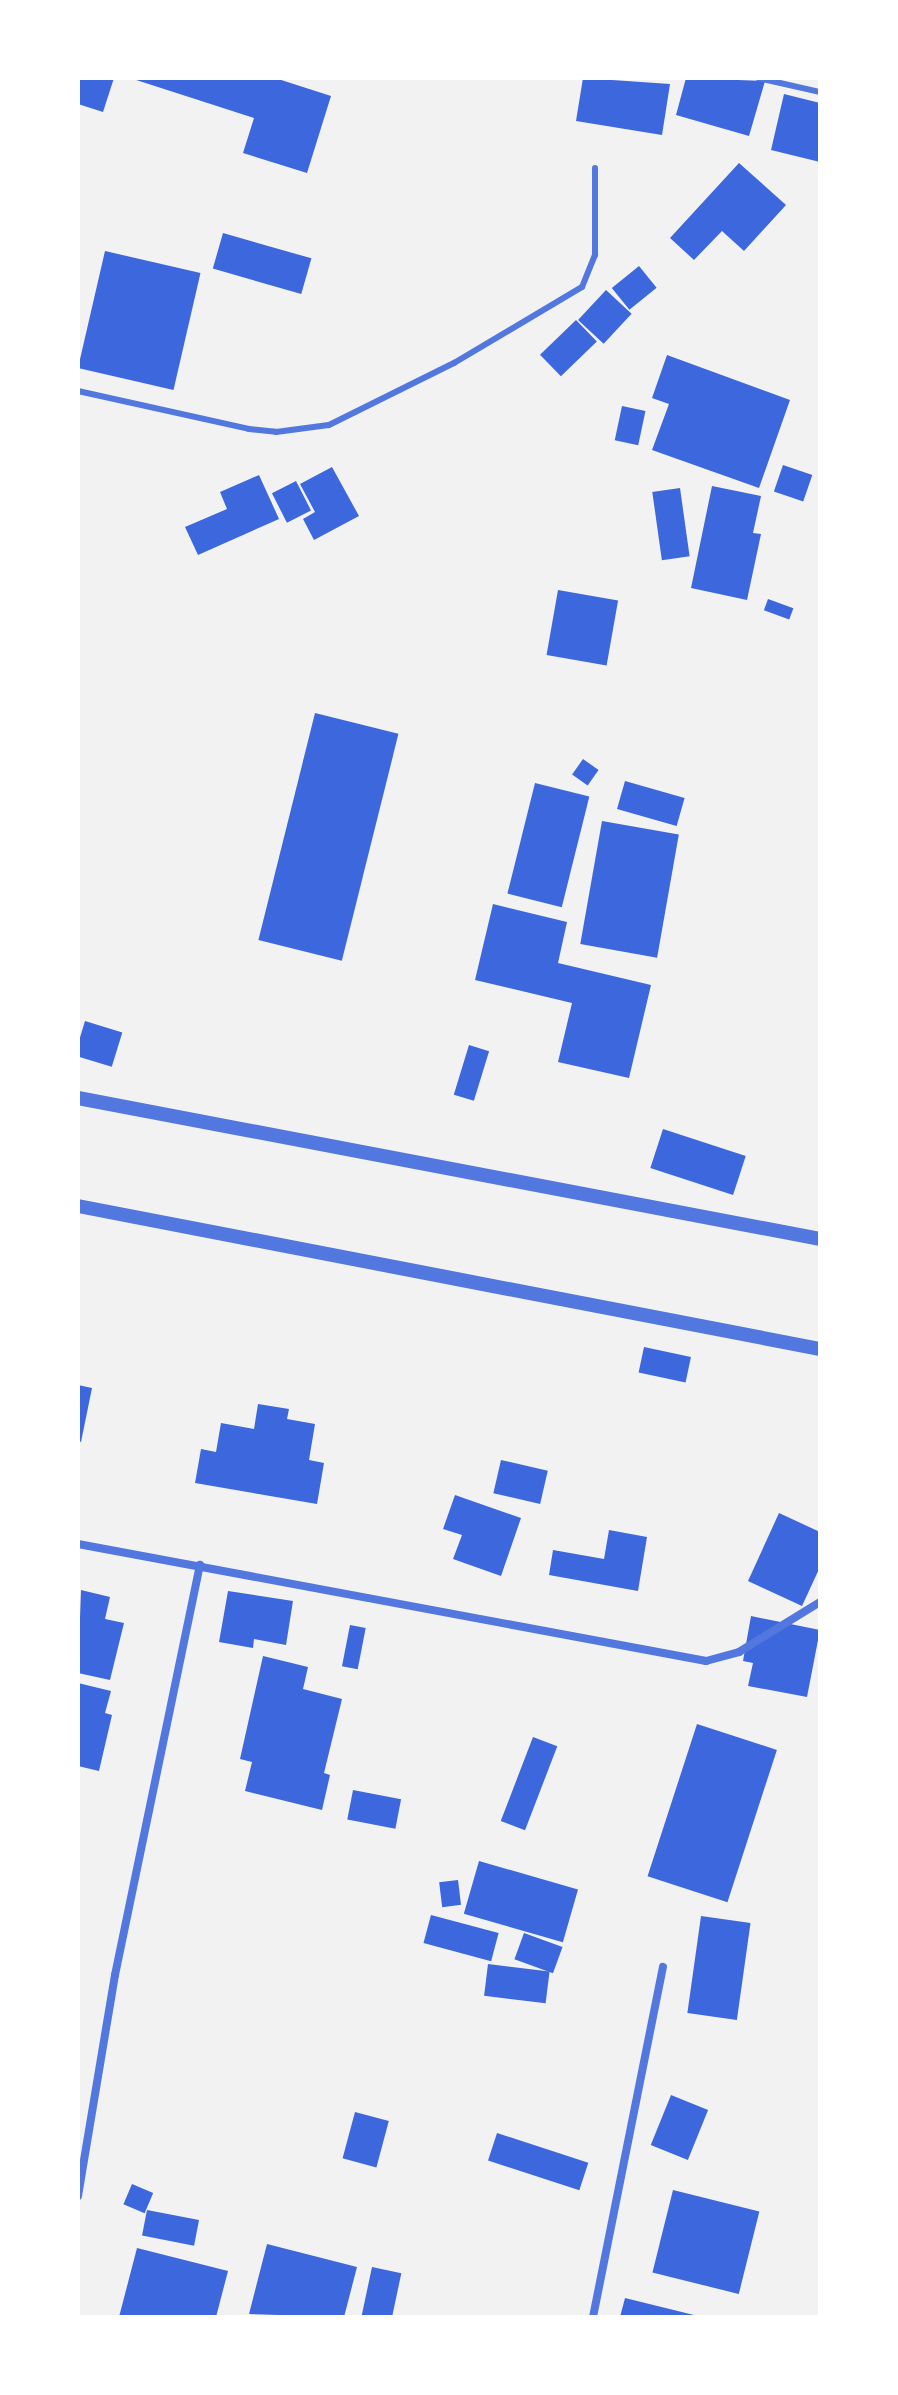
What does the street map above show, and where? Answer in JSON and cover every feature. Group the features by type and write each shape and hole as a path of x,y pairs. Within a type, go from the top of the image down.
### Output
{"street":[{"path":"78,1098 820,1239"},
{"path":"78,1206 820,1349"},
{"path":"78,1544 200,1565 455,1618 706,1661 739,1652 820,1602"},
{"path":"78,2196 115,1975 200,1565"},
{"path":"593,2317 663,1967"}],"lane":[{"path":"758,78 820,92"},
{"path":"78,391 249,429 276,432 329,425 454,363 582,287 595,255 595,168"}],"building":[{"path":"78,78 114,78 103,112 78,104"},
{"path":"130,78 275,78 331,96 307,173 243,153 254,118"},
{"path":"583,78 670,84 662,135 576,121"},
{"path":"686,78 765,81 749,136 676,115"},
{"path":"784,94 820,103 820,162 771,150"},
{"path":"739,163 786,205 744,251 722,231 694,260 670,238"},
{"path":"223,233 311,258 301,294 213,269"},
{"path":"105,251 200,273 173,390 78,368"},
{"path":"639,266 657,288 629,310 612,288"},
{"path":"606,290 632,314 604,344 578,320"},
{"path":"576,320 597,342 561,376 540,355"},
{"path":"667,355 790,400 759,488 652,450 669,404 652,398"},
{"path":"622,406 645,411 638,445 615,440"},
{"path":"783,465 812,475 803,502 774,491"},
{"path":"332,467 359,516 314,540 303,519 315,512 300,484"},
{"path":"259,475 279,519 198,555 185,527 227,509 220,492"},
{"path":"296,481 311,510 287,523 272,493"},
{"path":"712,486 761,496 753,533 761,534 747,600 691,588"},
{"path":"680,488 690,556 662,560 652,492"},
{"path":"558,590 618,601 607,666 547,655"},
{"path":"768,599 793,608 789,620 764,610"},
{"path":"315,713 398,734 342,961 258,940"},
{"path":"583,759 599,770 588,785 572,775"},
{"path":"625,781 685,798 677,826 617,809"},
{"path":"535,783 589,797 562,907 507,894"},
{"path":"602,821 679,835 657,958 580,944"},
{"path":"493,904 567,922 558,963 651,985 629,1078 558,1062 572,1003 475,980"},
{"path":"85,1021 122,1032 112,1067 78,1057 78,1044"},
{"path":"469,1045 489,1051 474,1101 454,1095"},
{"path":"663,1129 746,1156 733,1195 650,1168"},
{"path":"644,1347 691,1357 686,1382 639,1372"},
{"path":"78,1385 92,1388 81,1442 78,1441"},
{"path":"258,1404 289,1409 287,1419 315,1424 309,1460 324,1463 317,1504 195,1483 201,1449 216,1452 221,1423 254,1429"},
{"path":"501,1460 548,1471 540,1504 493,1493"},
{"path":"455,1495 521,1518 501,1576 453,1559 462,1535 443,1529"},
{"path":"779,1513 820,1532 820,1567 802,1606 748,1581"},
{"path":"609,1530 647,1537 638,1591 549,1575 553,1550 604,1559"},
{"path":"81,1590 110,1597 105,1619 124,1623 110,1680 78,1673"},
{"path":"228,1591 293,1601 286,1645 254,1639 253,1648 219,1642"},
{"path":"751,1616 820,1630 807,1697 748,1686 753,1663 743,1661"},
{"path":"350,1625 366,1628 358,1669 342,1666"},
{"path":"263,1656 308,1667 303,1689 342,1699 324,1773 330,1775 322,1810 245,1791 252,1762 240,1759"},
{"path":"78,1683 111,1691 105,1713 112,1715 99,1771 78,1766"},
{"path":"697,1724 777,1750 727,1902 648,1876"},
{"path":"533,1737 557,1746 525,1830 501,1821"},
{"path":"353,1790 401,1799 395,1829 347,1819"},
{"path":"479,1861 578,1889 563,1942 464,1914"},
{"path":"458,1880 461,1905 442,1907 439,1882"},
{"path":"431,1915 499,1933 491,1961 423,1943"},
{"path":"701,1916 751,1923 737,2020 687,2013"},
{"path":"524,1933 563,1947 553,1973 514,1959"},
{"path":"488,1964 550,1972 546,2003 484,1996"},
{"path":"671,2095 708,2110 688,2160 651,2145"},
{"path":"355,2112 389,2121 376,2167 343,2158"},
{"path":"497,2133 588,2163 579,2190 488,2161"},
{"path":"132,2184 153,2193 145,2213 123,2204"},
{"path":"673,2190 759,2212 739,2294 652,2272"},
{"path":"147,2210 199,2220 194,2246 142,2236"},
{"path":"267,2244 357,2267 344,2317 249,2314"},
{"path":"137,2248 228,2271 216,2317 119,2317"},
{"path":"372,2267 401,2273 392,2317 361,2317"},
{"path":"625,2298 698,2316 698,2317 620,2317"}]}
